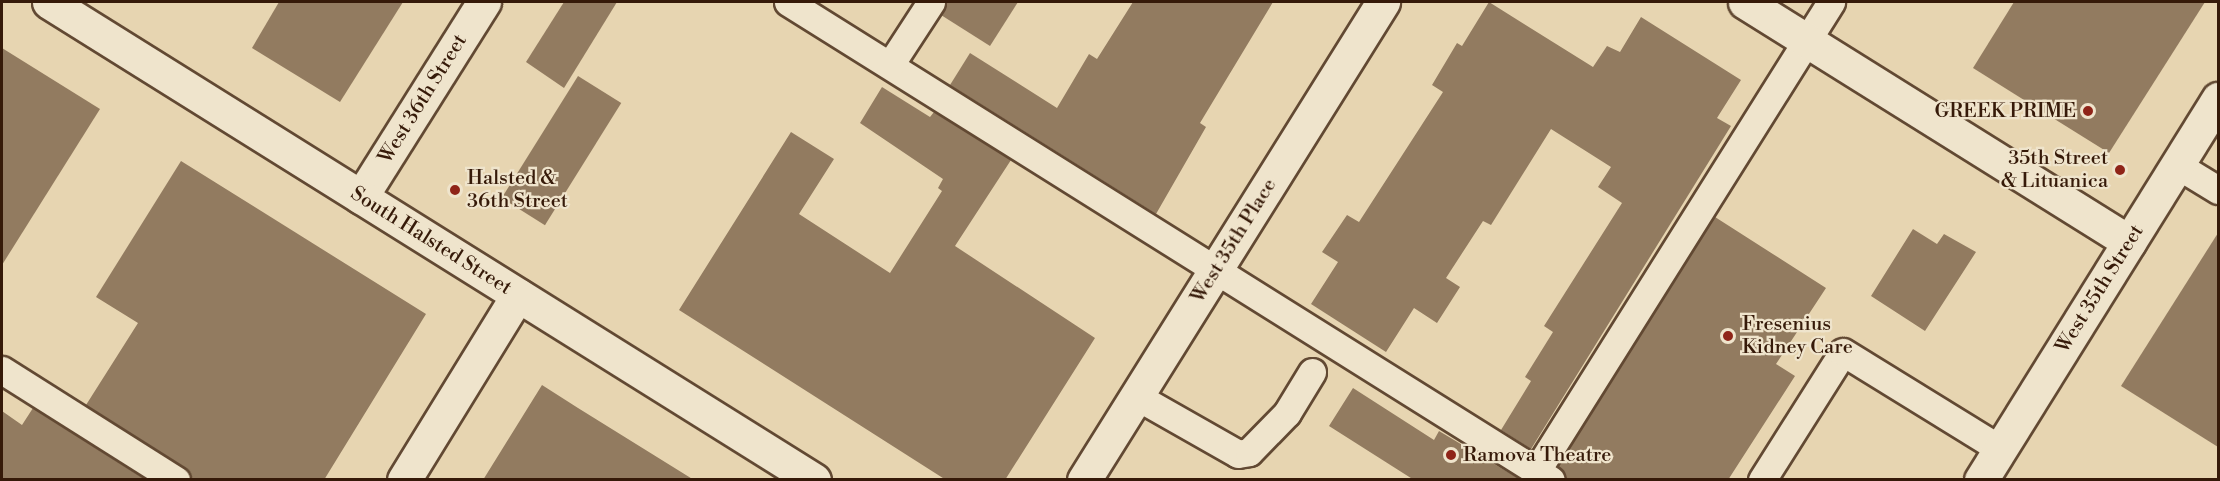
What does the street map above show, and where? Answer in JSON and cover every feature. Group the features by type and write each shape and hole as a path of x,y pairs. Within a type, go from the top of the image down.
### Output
{"street":[{"name":"South Halsted Street","path":"48,2 814,480"},
{"name":"West 36th Street","path":"361,197 484,2"},
{"name":"West 35th Place","path":"1084,480 1383,2"},
{"path":"1745,2 2129,242"},
{"name":"West 35th Street","path":"1981,480 2218,99"},
{"path":"404,480 518,295"}],"lane":[{"path":"788,2 1544,475 1831,2"},
{"path":"890,65 931,2"},
{"path":"2177,165 2218,190"},
{"path":"1762,480 1843,352 2000,449"},
{"path":"2,370 176,480"},
{"path":"1136,396 1238,454 1249,452 1287,413 1312,372"}],"building":[{"path":"279,2 403,2 340,102 252,48"},
{"path":"564,2 617,2 564,88 526,62"},
{"path":"947,2 1018,2 990,46 941,15"},
{"path":"1133,2 1273,2 1200,123 1206,127 1156,214 950,85 970,53 1057,108 1089,54 1097,59"},
{"path":"1489,2 1593,67 1607,46 1620,52 1641,17 1741,80 1717,118 1731,126 1531,449 1501,430 1531,381 1525,377 1553,332 1544,326 1622,203 1598,187 1611,167 1551,129 1491,225 1483,221 1446,278 1460,287 1437,323 1414,308 1386,352 1311,304 1338,262 1322,252 1347,215 1359,222 1443,92 1432,85 1457,43 1462,46"},
{"name":"GREEK PRIME","path":"2014,2 2205,2 2109,153 1973,68"},
{"path":"2,48 100,109 2,265"},
{"path":"578,76 621,103 545,225 502,198"},
{"path":"882,87 930,117 934,112 1011,160 955,246 1095,338 1005,480 946,480 679,310 791,132 834,159 799,214 890,273 942,191 938,188 943,179 860,123"},
{"path":"181,161 426,314 324,480 192,480 184,467 86,405 138,323 96,297"},
{"name":"Fresenius Kidney Care","path":"1715,217 1826,288 1776,364 1795,376 1728,480 1567,480 1558,466"},
{"path":"1913,229 1937,244 1944,234 1976,252 1925,331 1871,296"},
{"path":"2218,233 2218,447 2121,386"},
{"path":"542,385 578,408 694,480 483,480"},
{"path":"1353,388 1434,440 1439,431 1521,480 1414,480 1329,426"},
{"path":"33,408 146,480 2,480 2,411 22,425"}],"place":[{"name":"GREEK PRIME","path":"2088,111"},
{"name":"35th Street & Lituanica","path":"2120,170"},
{"name":"Halsted & 36th Street","path":"455,190"},
{"name":"Fresenius Kidney Care","path":"1728,336"},
{"name":"Ramova Theatre","path":"1451,455"}]}
